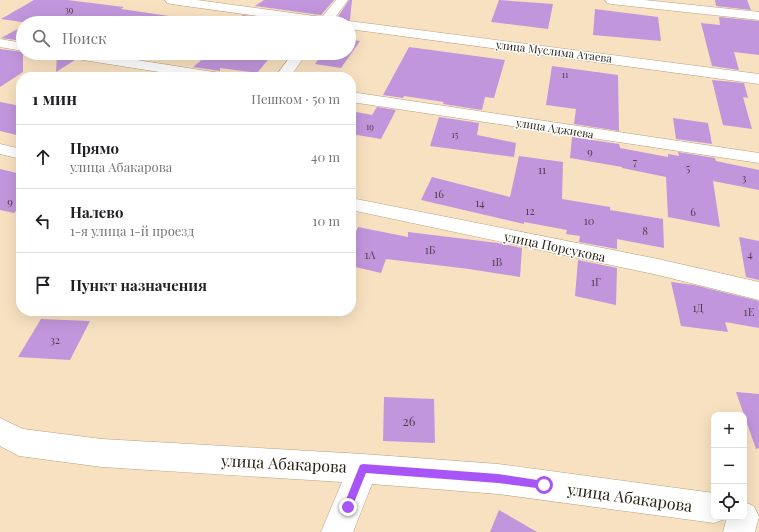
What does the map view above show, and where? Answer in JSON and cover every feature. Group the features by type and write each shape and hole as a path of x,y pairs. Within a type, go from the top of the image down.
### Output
{"street":[{"path":"171,0 285,16"},
{"path":"332,16 342,0"},
{"path":"611,0 759,16"},
{"name":"улица Муслима Атаева","path":"356,26 759,79"},
{"path":"0,43 16,46"},
{"path":"110,60 188,72"},
{"path":"286,72 295,60"},
{"name":"улица Аджиева","path":"356,98 759,158"},
{"path":"0,149 16,153"},
{"name":"улица Порсукова","path":"356,205 658,267 759,292"},
{"name":"улица Абакарова","path":"0,431 19,442 102,453 363,468 498,479 711,508"},
{"path":"337,532 363,468"},
{"path":"747,512 759,514"},
{"path":"739,532 742,520"}],"building":[{"path":"34,0 67,0 124,7 121,9 169,16 16,16 16,21 1,19"},
{"path":"264,0 334,0 321,15 255,6"},
{"path":"349,0 352,0 350,16 338,16"},
{"path":"499,0 553,4 548,29 491,22"},
{"path":"715,0 747,0 751,10 716,6"},
{"path":"595,9 658,17 661,41 593,35"},
{"path":"719,17 759,21 759,55 734,52 739,70 712,66 701,23 720,25"},
{"path":"16,30 16,40 1,38"},
{"path":"356,40 360,41 356,47"},
{"path":"409,47 505,60 494,98 485,97 482,110 443,104 444,102 404,96 403,98 383,95"},
{"path":"0,49 16,51 16,60 23,60 23,72 16,72 16,77 0,87"},
{"path":"57,60 75,60 56,72"},
{"path":"202,60 268,60 258,72 220,68 220,71 193,67"},
{"path":"318,60 347,60 341,68 315,64"},
{"path":"552,66 618,75 619,131 574,124 576,109 546,105"},
{"path":"712,80 744,83 748,98 743,97 752,129 723,125"},
{"path":"0,102 16,105 16,135 0,131"},
{"path":"377,107 396,110 381,139 356,135 356,112 372,115"},
{"path":"439,117 479,123 477,135 516,143 514,157 430,146"},
{"path":"673,118 708,123 712,144 676,139"},
{"path":"572,137 619,144 620,148 668,157 668,154 679,156 678,152 715,158 716,161 759,170 759,190 713,181 720,227 668,217 666,177 622,167 570,158"},
{"path":"519,156 563,162 562,199 610,207 610,210 663,219 664,248 617,239 617,249 579,242 580,236 566,234 567,230 524,222 524,224 421,200 432,177 510,197"},
{"path":"0,169 16,173 16,211 14,213 0,210"},
{"path":"358,227 408,237 408,232 498,243 522,248 520,277 386,259 381,273 356,267 356,231"},
{"path":"739,237 759,241 759,280 746,277"},
{"path":"578,260 617,268 616,305 575,296"},
{"path":"671,282 694,285 759,301 759,328 725,322 728,332 681,326"},
{"path":"41,319 90,321 70,360 18,357"},
{"path":"736,392 759,394 759,448 756,449 747,423 747,412 743,412"},
{"path":"384,397 434,399 435,443 383,441"},
{"path":"499,510 537,532 490,532"}],"route":[{"path":"348,507 363,468 498,479 544,485"}]}
